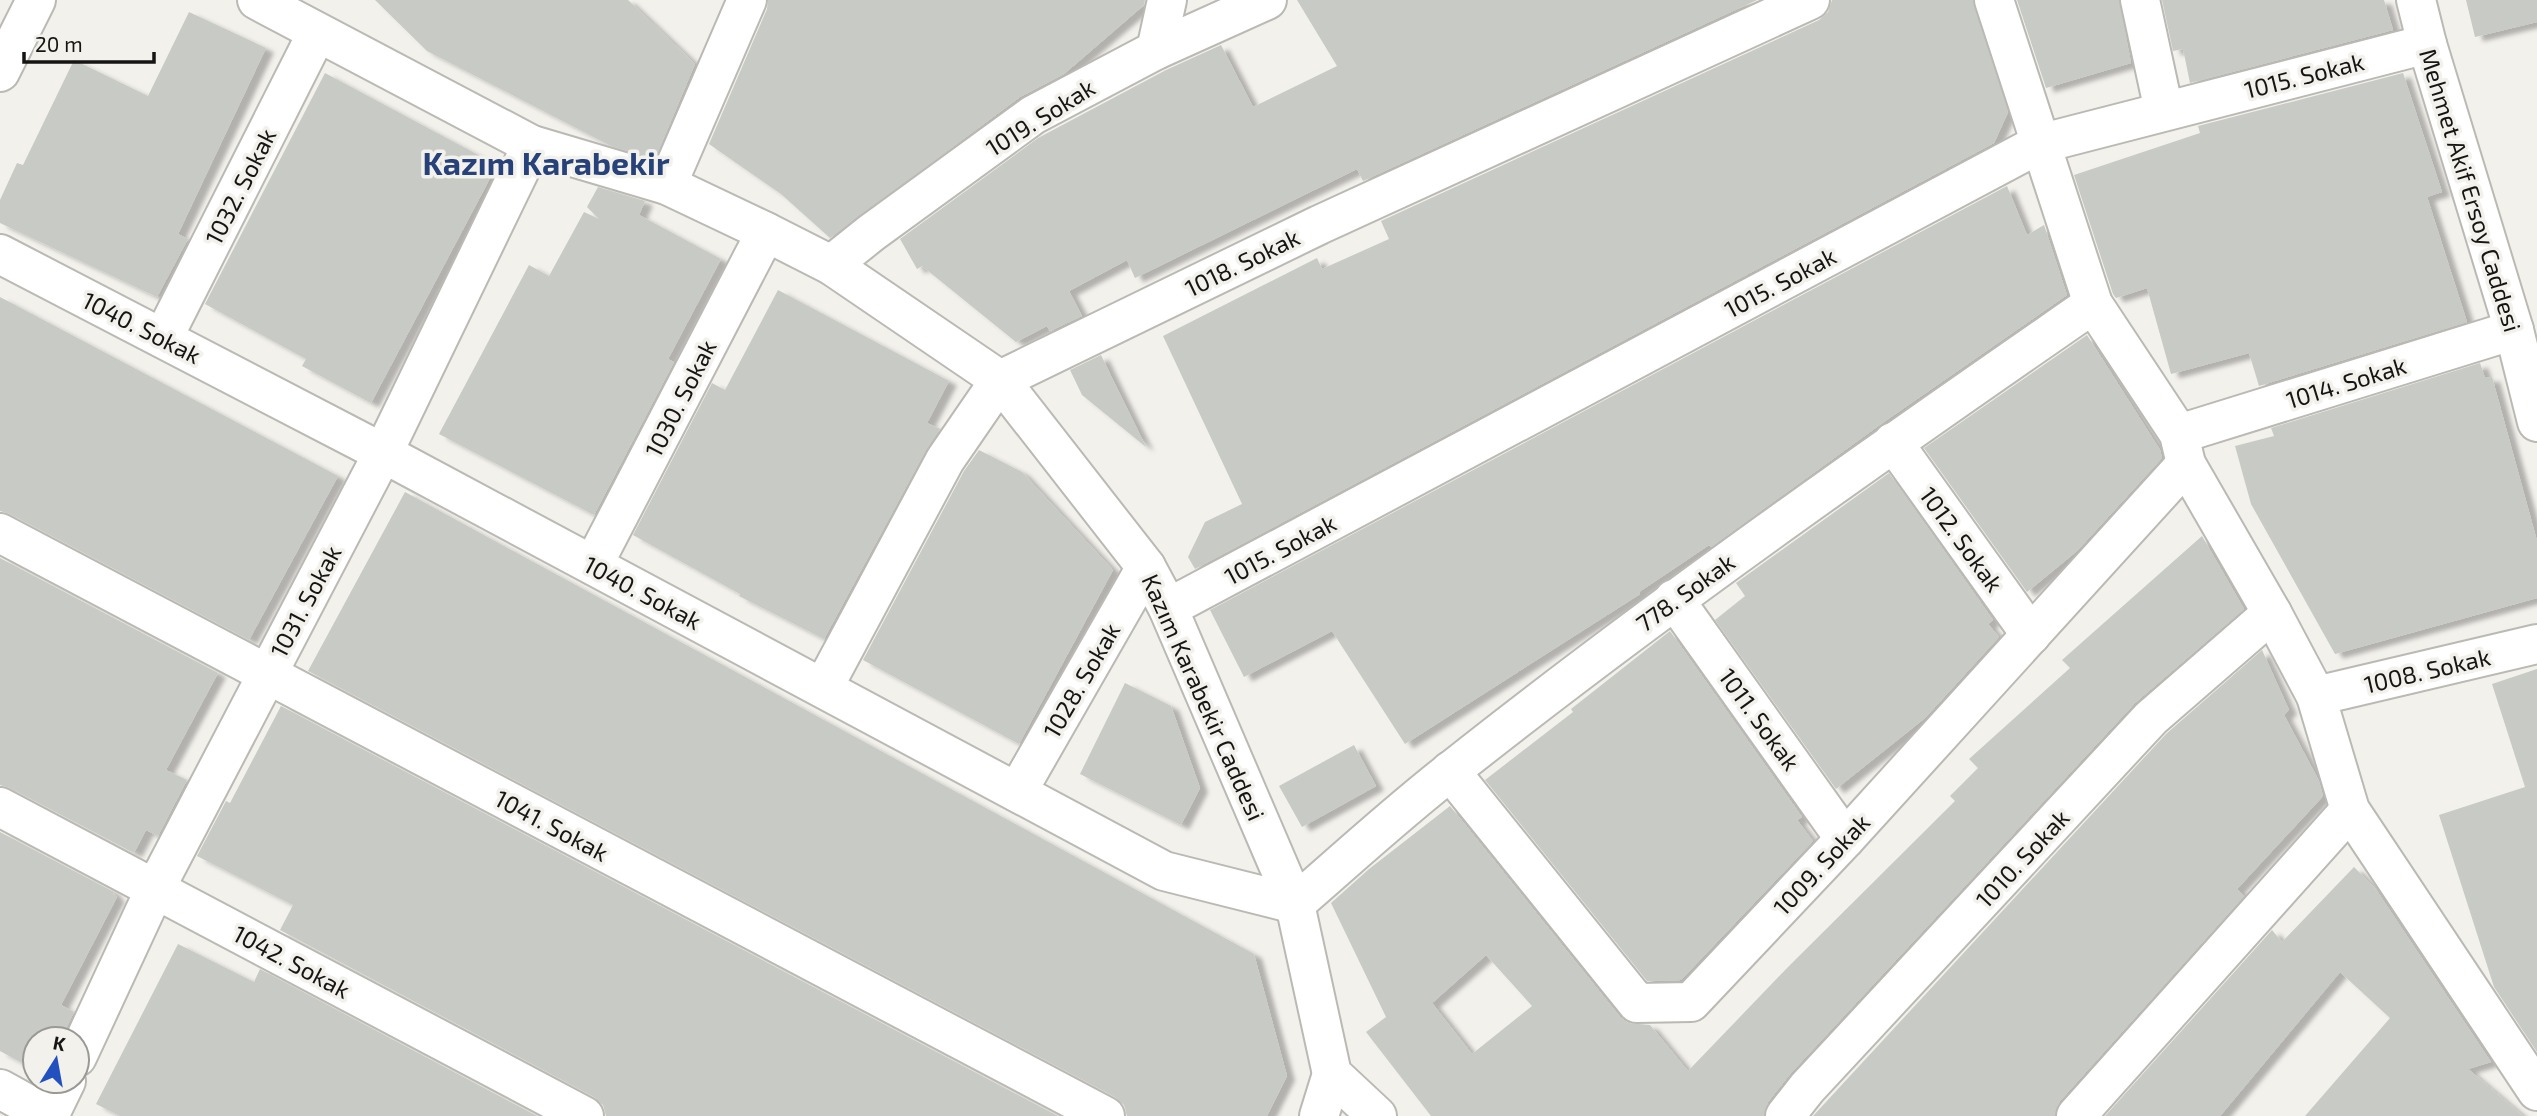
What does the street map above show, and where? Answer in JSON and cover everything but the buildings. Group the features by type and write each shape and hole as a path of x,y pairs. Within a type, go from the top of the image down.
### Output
{"street":[{"path":"0,72 36,0"},
{"name":"Kazım Karabekir Caddesi","path":"257,0 532,145 667,185 831,265 1000,380 1146,567 1168,608 1295,904 1332,1074"},
{"path":"667,185 747,0"},
{"path":"1156,50 1167,0"},
{"name":"1019. Sokak","path":"831,265 1033,115 1156,50 1267,0"},
{"name":"1018. Sokak","path":"823,688 945,460 1000,380 1331,219 1810,0"},
{"path":"1994,0 2093,304 2183,449 2316,696 2350,810 2537,1091"},
{"path":"2140,0 2164,111"},
{"name":"Mehmet Akif Ersoy Caddesi","path":"2416,0 2514,330 2537,422"},
{"name":"1032. Sokak","path":"163,338 317,33"},
{"name":"1015. Sokak","path":"1168,608 2039,144 2427,44"},
{"name":"1031. Sokak","path":"91,1027 155,889 383,453 532,145"},
{"name":"1030. Sokak","path":"593,565 766,232"},
{"name":"1040. Sokak","path":"0,254 383,453 1164,871 1295,904"},
{"name":"778. Sokak","path":"1295,904 1450,771 1674,599 2093,304"},
{"name":"1014. Sokak","path":"2183,449 2514,330"},
{"name":"1012. Sokak","path":"1893,443 2031,635"},
{"name":"1009. Sokak","path":"1450,771 1637,1003 1691,1002 1845,839 2031,635 2183,449"},
{"name":"1041. Sokak","path":"0,533 1105,1116"},
{"name":"1028. Sokak","path":"1017,792 1146,567"},
{"name":"1011. Sokak","path":"1674,599 1845,839"},
{"name":"1010. Sokak","path":"1785,1116 1817,1078 2151,718 2272,613"},
{"name":"1008. Sokak","path":"2316,696 2537,644"},
{"name":"1042. Sokak","path":"0,807 584,1116"},
{"path":"2076,1116 2350,810"},
{"path":"1319,1116 1332,1074 1377,1116"},
{"path":"0,1089 49,1116 59,1095"}],"district":[{"name":"Kazım Karabekir","path":"546,162"}]}
